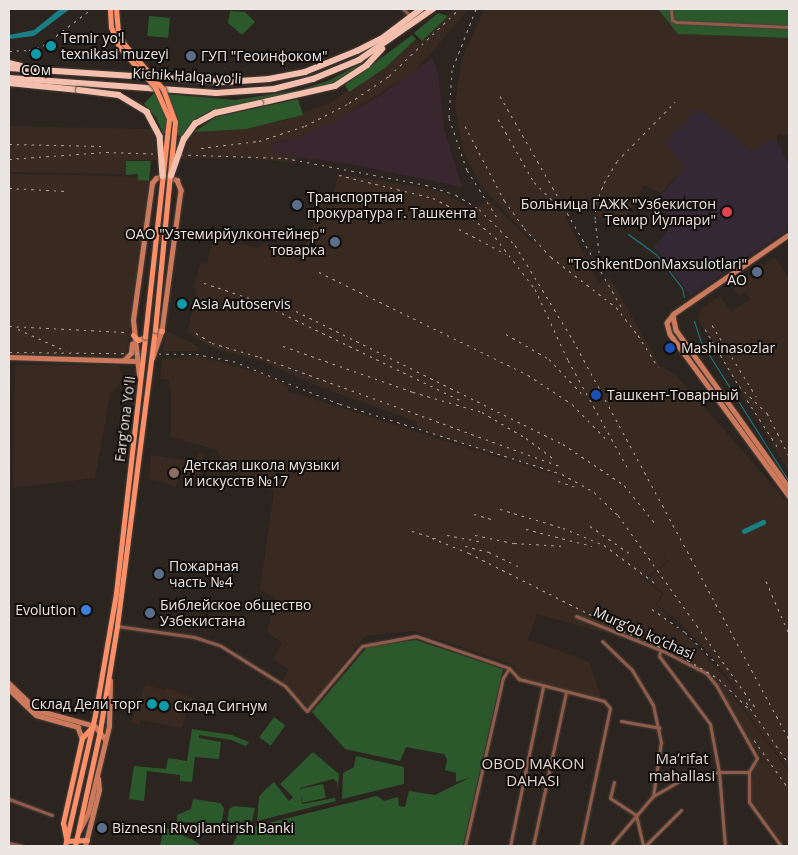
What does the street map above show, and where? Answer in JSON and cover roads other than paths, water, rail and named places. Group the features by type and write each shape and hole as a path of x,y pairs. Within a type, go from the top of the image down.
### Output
{"highway":[{"name":"Kichik Halqa yo'li","path":"9,68 226,82 269,79 305,72 357,51 412,17 420,9"},
{"name":"Kichik Halqa yo'li","path":"9,78 244,92 313,79 359,60 389,42 433,9"},
{"path":"171,176 184,139 195,124 215,113 335,86 367,65 389,42"},
{"path":"9,63 28,68 25,78 30,85"},
{"path":"9,83 119,95 147,112 160,136 163,176"}],"main road":[{"name":"Farg'ona Yo'li","path":"67,844 93,726 116,593 141,388 145,336 169,128 166,109 155,87 120,47 111,27 110,9"},
{"name":"Farg'ona Yo'li","path":"75,844 100,730 117,626 153,358 175,130 172,106 161,86 124,44 118,30 116,9"},
{"path":"155,330 162,331"},
{"path":"133,335 138,340 145,336"},
{"path":"85,844 67,844 63,823 82,738 93,726"}],"street":[{"path":"403,9 417,22"},
{"path":"671,9 672,20 676,22 789,27"},
{"path":"131,353 152,183 157,177 166,176 178,181 181,190 162,331 153,358"},
{"path":"789,235 674,314 667,322 670,334 789,496"},
{"path":"674,314 675,328 789,488"},
{"path":"133,335 141,388"},
{"path":"124,360 145,336"},
{"path":"9,357 137,361"},
{"name":"Murg’ob ko’chasi","path":"576,616 663,651 710,677 756,753 749,772"},
{"path":"117,626 194,637 221,646 285,686 307,711 359,648 369,642 416,636 509,668 519,679 604,701 610,708 581,846"},
{"path":"602,641 640,681 653,705 661,742 653,796"},
{"path":"660,652 659,656 710,724 719,772 725,846"},
{"name":"Farg'ona Yo'li","path":"79,832 88,813 106,740 110,668"},
{"path":"465,846 503,678 509,668"},
{"path":"9,682 37,710 93,726 100,730 106,740"},
{"path":"510,846 543,686"},
{"path":"9,689 31,712 78,727 82,738"},
{"path":"532,846 566,692"},
{"path":"621,721 658,728"},
{"name":"Farg'ona Yo'li","path":"85,844 99,790 98,772"},
{"path":"612,844 653,796 682,780 719,772 749,772 749,802 781,846"},
{"path":"614,782 610,798 636,815 644,846 681,810"},
{"path":"9,799 52,815"},
{"path":"9,843 22,846"}],"water":[{"path":"60,9 70,9 34,36 9,39 9,35 34,30"}],"waterway":[{"path":"628,234 656,254 682,288 684,297"},
{"path":"694,321 701,342 789,482"},
{"path":"744,531 763,522"}],"railway":[{"path":"201,148 259,141 305,126 349,103 389,76 459,9"},
{"path":"476,9 452,70 449,118 467,170 498,219"},
{"path":"9,51 29,50 44,45 89,11"},
{"path":"500,96 623,310"},
{"path":"600,260 595,219 596,203 604,183 617,161 675,102"},
{"path":"498,119 534,182 565,213"},
{"path":"465,126 504,200 524,228 551,257 616,307 638,335 658,367"},
{"path":"9,144 101,146"},
{"path":"9,159 106,152 285,158 426,185 456,195 479,209 515,245 573,340 789,739"},
{"path":"339,175 433,198 472,218 495,237 535,289 568,360 627,467"},
{"path":"9,188 66,191"},
{"path":"459,229 506,254"},
{"path":"319,272 528,375 572,404 608,441"},
{"path":"204,283 255,300 460,400"},
{"path":"296,311 563,444 624,485 654,522"},
{"path":"712,325 756,396"},
{"path":"9,326 125,332"},
{"path":"18,329 66,351"},
{"path":"705,329 739,386 767,413 789,456"},
{"path":"196,333 212,343 260,357 559,466"},
{"path":"506,334 549,359 581,393"},
{"path":"283,346 413,392 482,412 526,438 555,460"},
{"path":"9,352 196,354 233,361 340,404 562,474 594,492 618,515 755,707"},
{"path":"747,400 779,449"},
{"path":"558,481 575,487"},
{"path":"500,509 563,528 604,545 655,583"},
{"path":"474,514 492,519"},
{"path":"590,526 629,553"},
{"path":"526,529 592,546"},
{"path":"412,531 438,539"},
{"path":"447,535 479,541"},
{"path":"475,535 514,543 565,546"},
{"path":"432,538 469,553 623,631 688,659"},
{"path":"465,546 489,552 520,567"},
{"path":"766,581 789,634"},
{"path":"652,609 685,632 719,666"},
{"path":"681,656 719,679 749,709"},
{"path":"746,702 789,764"},
{"path":"754,740 789,789"}],"place":[{"name":"Temir yo'l texnikasi muzeyi","path":"51,46"},
{"name":"СОм","path":"36,54"},
{"name":"ГУП \"Геоинфоком\"","path":"191,56"},
{"name":"Транспортная прокуратура г. Ташкента","path":"297,205"},
{"name":"Больница ГАЖК \"Узбекистон Темир Йуллари\"","path":"727,212"},
{"name":"ОАО \"Узтемирйулконтейнер\" товарка","path":"335,242"},
{"name":"\"ToshkentDonMaxsulotlari\" AO","path":"757,272"},
{"name":"Asia Autoservis","path":"182,304"},
{"name":"Mashinasozlar","path":"670,348"},
{"name":"Ташкент-Товарный","path":"596,395"},
{"name":"Детская школа музыки и искусств №17","path":"174,473"},
{"name":"Пожарная часть №4","path":"159,574"},
{"name":"Evolution","path":"86,610"},
{"name":"Библейское общество Узбекистана","path":"150,613"},
{"name":"Склад Дели торг","path":"152,704"},
{"name":"Склад Сигнум","path":"164,706"},
{"name":"Biznesni Rivojlantirish Banki","path":"102,828"}],"district":[{"name":"Maʼrifat mahallasi","path":"682,766"},
{"name":"OBOD MAKON DAHASI","path":"533,772"}]}
